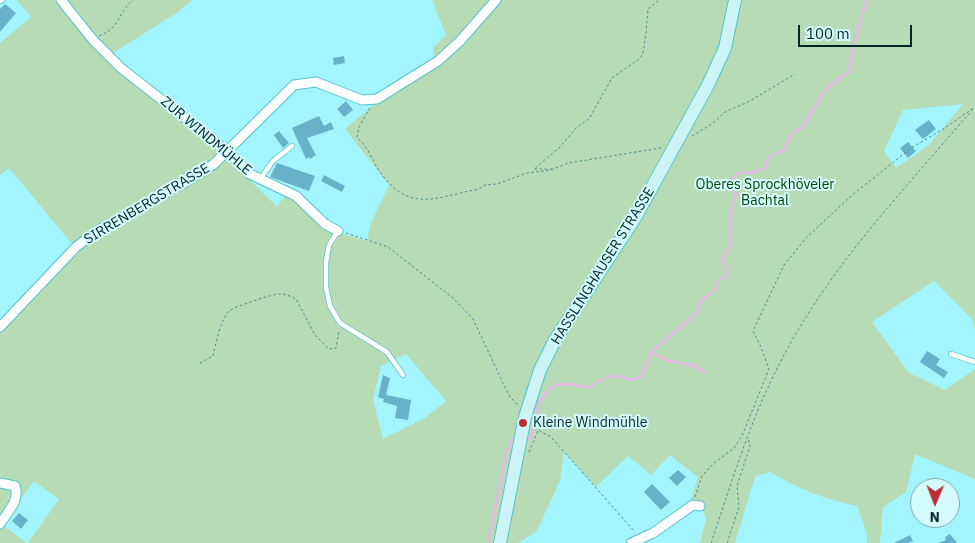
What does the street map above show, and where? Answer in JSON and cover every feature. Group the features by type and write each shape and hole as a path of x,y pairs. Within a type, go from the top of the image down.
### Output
{"main road":[{"name":"HASSLINGHAUSER STRASSE","path":"500,543 525,417 540,370 555,340 635,218 677,142 721,57 736,0"}],"street":[{"name":"ZUR WINDMÜHLE","path":"61,0 93,40 121,68 227,151 250,174 296,196 325,224 338,231"},
{"path":"377,100 438,61 460,41 496,0"},
{"name":"SIRRENBERGSTRASSE","path":"0,327 76,247 100,229 198,175 227,151 294,85 316,82 362,100 377,100"},
{"path":"0,483 15,486 17,493 16,501 0,524"},
{"path":"631,543 642,540 696,506"}],"lane":[{"path":"260,178 273,161 292,146"},
{"path":"338,231 329,245 326,287 330,306 340,323 387,352 403,375"},
{"path":"951,354 975,362"}],"path":[{"path":"93,40 114,28 123,10 133,0"},
{"path":"556,168 534,170 560,147 577,127 589,119 612,78 639,59 642,54 646,33 648,9 659,0"},
{"path":"377,100 364,119 357,138 391,186 399,193 414,200 426,201 450,194 457,195 521,174 556,168 580,160 669,147 699,132 725,112 750,101 795,74"},
{"path":"696,506 702,476 713,464 734,448 742,436 768,369 761,347 753,331 784,265 806,238 851,196 911,148 975,107"},
{"path":"711,543 748,438 780,362 802,324 852,250 975,107"},
{"path":"338,231 388,247 453,298 473,319 510,397 525,417"},
{"path":"200,363 213,356 228,313 235,306 258,301 269,295 281,294 296,299 315,335 329,349 336,348 340,323"},
{"path":"527,457 538,430 551,437 642,540"},
{"path":"742,436 748,438"},
{"path":"727,543 739,508 737,486 750,446 748,438"}],"green space":[{"name":"Oberes Sprockhöveler Bachtal","path":"17,0 192,0 178,12 108,56 217,147 277,207 286,194 294,197 326,229 367,241 371,223 389,185 345,129 379,100 414,81 498,0 975,0 975,330 973,320 934,281 872,322 909,373 945,390 975,369 975,479 915,454 906,492 883,507 880,543 867,543 867,534 857,506 812,493 770,472 755,477 735,543 700,543 706,519 703,511 691,509 690,502 698,477 670,455 651,475 628,456 596,487 564,452 560,481 536,532 518,543 28,543 59,499 34,481 2,525 27,543 0,543 0,331 77,250 9,168 0,175 0,43 31,17","holes":["963,104 929,145 896,168 884,151 903,110","406,354 446,401 425,418 383,439 373,399 381,366"]},
{"path":"432,0 493,0 458,40 434,59 433,48 446,35"}],"building":[{"path":"5,4 16,13 0,32 0,9"},
{"path":"344,56 345,63 334,65 333,58"},
{"path":"346,101 353,110 344,117 337,109"},
{"path":"319,116 324,126 331,122 334,129 307,138 316,155 306,159 292,128"},
{"path":"929,120 936,129 923,139 915,130"},
{"path":"279,131 289,143 283,148 274,135"},
{"path":"908,142 916,151 908,158 900,148"},
{"path":"277,163 315,176 309,191 270,177"},
{"path":"324,175 345,186 342,192 321,181"},
{"path":"927,351 940,359 936,365 948,372 944,378 920,362"},
{"path":"383,375 390,378 386,395 411,400 408,420 395,418 397,406 383,402 384,399 378,397"},
{"path":"678,470 686,477 677,486 669,478"},
{"path":"652,484 670,502 661,510 644,492"},
{"path":"19,513 28,520 21,529 12,521"},
{"path":"950,534 957,543 938,543 946,540 945,537"},
{"path":"910,535 913,541 894,543"}],"waterway":[{"path":"733,186 732,179 740,172 751,173 766,168 768,158 784,150 792,134 803,126 825,90 849,71 866,0"},
{"path":"527,439 530,439 536,414 547,391 554,386 562,384 590,387 609,376 619,376 631,380 642,376 651,352 695,315 701,300 715,291 717,281 724,277 729,268 722,260 729,246 733,203 736,195 734,190"},
{"path":"651,352 669,361 695,366 704,372"},
{"path":"488,543 507,451 513,439"}],"place":[{"name":"Kleine Windmühle","path":"523,423"}]}
